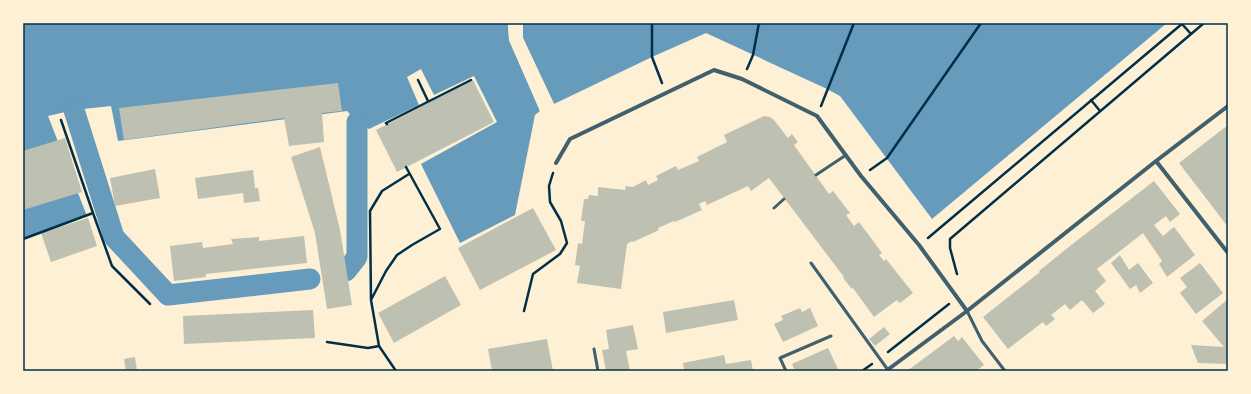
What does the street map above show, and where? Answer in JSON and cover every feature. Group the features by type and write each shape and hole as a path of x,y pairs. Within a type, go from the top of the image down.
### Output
{"street":[{"path":"556,163 570,139 714,70 742,79 817,116 861,176 919,245 967,311"},
{"path":"887,370 967,311 1156,161 1228,106"},
{"path":"1156,161 1228,253"}],"lane":[{"path":"816,175 846,155"},
{"path":"774,208 784,199"},
{"path":"811,263 880,358 887,370"},
{"path":"967,311 982,341 1006,371"},
{"path":"786,371 780,358 830,336"},
{"path":"594,349 598,371"}],"path":[{"path":"652,23 652,57 666,93"},
{"path":"753,54 759,23"},
{"path":"817,116 854,23"},
{"path":"861,176 887,158 981,23"},
{"path":"919,245 1182,23 1191,34"},
{"path":"862,371 958,298 959,286 950,248 950,239 1204,23"},
{"path":"418,80 428,101"},
{"path":"386,124 471,80"},
{"path":"1090,100 1100,111"},
{"path":"61,120 112,266 150,304"},
{"path":"524,311 533,274 560,254 567,243 561,221 550,202 549,186 556,163"},
{"path":"371,300 386,271 397,255 440,230 406,167"},
{"path":"396,371 379,346 371,300 370,211 382,191 409,174"},
{"path":"23,239 93,213"},
{"path":"327,342 368,348 379,346"}],"water":[{"path":"23,23 508,23 509,40 540,111 535,115 515,215 460,243 421,164 497,122 474,76 434,95 421,69 407,77 419,105 369,129 357,122 347,111 118,141 111,106 74,110 48,116 87,216 23,239"},
{"path":"523,23 1167,23 932,219 840,96 827,89 706,33 554,104 523,38"}],"pier":[{"path":"508,23 510,23 511,39 542,110 540,111 509,40"},
{"path":"521,23 523,23 523,38 554,104 553,105 521,38"}],"building":[{"path":"473,80 494,122 397,172 376,130"},
{"path":"338,83 342,111 322,113 324,142 289,146 284,118 124,140 119,108"},
{"path":"764,116 770,117 774,120 788,138 792,134 798,142 794,145 829,194 833,191 850,213 846,215 854,226 859,222 882,253 879,255 884,261 886,259 913,293 900,303 897,300 874,317 853,288 852,289 843,278 844,277 769,178 751,191 748,186 707,205 705,201 699,204 702,210 658,228 659,230 627,244 621,289 577,283 580,266 575,265 578,243 582,244 585,221 581,221 584,199 588,199 589,195 598,196 598,187 625,190 626,186 633,187 646,180 648,185 658,180 656,176 676,166 678,170 699,161 697,157 727,142 724,135"},
{"path":"1228,125 1228,227 1179,163"},
{"path":"65,138 82,192 23,210 23,151"},
{"path":"320,147 340,230 352,305 327,309 315,233 291,157"},
{"path":"155,169 160,198 115,206 110,178"},
{"path":"253,170 255,188 258,188 260,201 244,203 243,193 198,199 195,178"},
{"path":"1154,181 1180,214 1170,222 1166,216 1154,225 1163,236 1174,227 1195,255 1167,277 1159,264 1162,261 1143,233 1097,269 1106,281 1095,291 1105,304 1093,313 1082,300 1070,310 1065,304 1051,315 1055,319 1046,326 1043,322 1008,349 983,317 1075,242"},
{"path":"533,208 556,250 480,290 458,248"},
{"path":"88,218 97,246 51,262 41,233"},
{"path":"304,236 307,263 206,274 206,277 174,281 170,246 202,242 203,248 233,244 231,239 259,237 259,241"},
{"path":"1120,255 1129,270 1138,263 1153,283 1140,293 1136,285 1130,289 1111,263"},
{"path":"1200,263 1223,293 1196,314 1180,293 1187,287 1180,278"},
{"path":"445,276 461,305 394,343 378,313"},
{"path":"1228,299 1228,364 1198,363 1191,345 1224,347 1202,321"},
{"path":"734,300 738,320 666,333 663,312"},
{"path":"800,308 802,312 810,308 818,326 783,342 774,324 783,320 781,316"},
{"path":"313,310 315,338 184,344 183,316"},
{"path":"633,325 638,349 626,351 630,371 606,371 602,350 609,349 606,330"},
{"path":"884,327 890,334 875,346 869,339"},
{"path":"954,336 958,341 962,337 984,365 976,371 907,371"},
{"path":"547,339 553,371 492,371 488,349"},
{"path":"828,348 839,371 795,371 792,364"},
{"path":"724,355 726,364 751,360 753,371 684,371 683,363"},
{"path":"135,357 137,371 126,371 124,359"}],"waterway":[{"path":"74,110 114,237 168,295 310,279"},
{"path":"346,271 357,257 357,122"}]}
